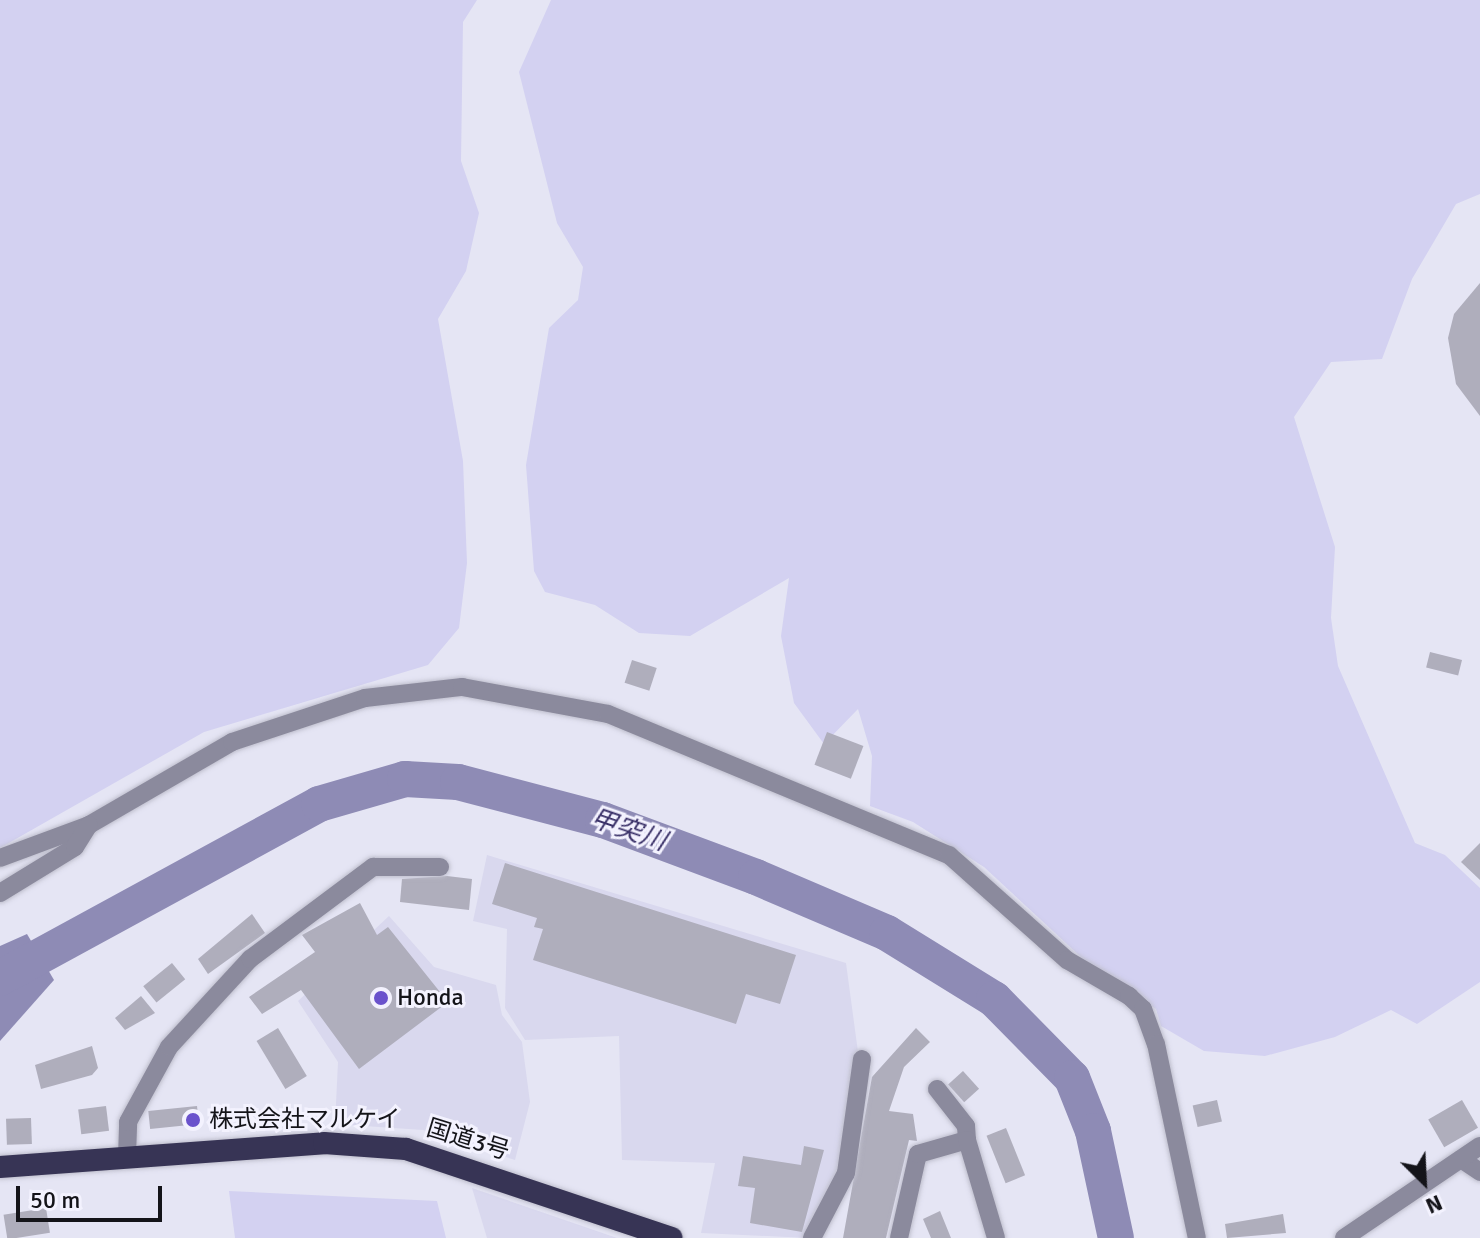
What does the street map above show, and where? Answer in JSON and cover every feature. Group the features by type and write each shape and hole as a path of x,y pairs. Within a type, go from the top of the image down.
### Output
{"highway":[{"name":"国道3号","path":"0,1167 324,1143 406,1149 672,1238"}],"street":[{"path":"0,858 89,825 232,742 401,690 505,691 661,732 949,855 1067,960 1143,1009 1197,1238"},
{"path":"0,893 75,847 89,825"},
{"path":"127,1156 128,1122 169,1047 250,959 373,867 440,867"},
{"path":"812,1238 846,1173 862,1059"},
{"path":"937,1089 966,1126 967,1140 996,1238"},
{"path":"899,1238 918,1154 967,1140"},
{"path":"1344,1238 1480,1146"},
{"path":"1461,1159 1480,1172"}],"shaded area":[{"path":"0,0 477,0 463,22 461,161 479,213 466,271 438,319 463,461 467,563 459,628 428,665 204,732 0,848"},
{"path":"551,0 1480,0 1480,194 1456,204 1412,279 1382,359 1331,362 1294,417 1335,547 1331,618 1338,666 1415,843 1445,855 1480,888 1480,982 1417,1024 1391,1010 1335,1037 1265,1056 1204,1051 1161,1026 1156,1009 1082,958 984,867 913,822 870,806 872,756 858,709 824,744 794,703 781,636 789,578 690,636 639,633 595,605 545,592 534,571 526,465 549,328 578,300 583,267 557,223 519,72"},
{"path":"487,855 846,963 858,1052 841,1167 808,1238 701,1233 715,1163 622,1160 619,1036 525,1040 505,1008 507,929 473,921"},
{"path":"389,916 434,967 496,985 502,1015 522,1042 530,1102 515,1160 423,1130 335,1124 338,1062 298,1001"},
{"path":"27,934 54,980 0,1041 0,946"},
{"path":"472,1188 617,1238 487,1238"},
{"path":"229,1191 437,1201 446,1238 235,1238"}],"building":[{"path":"1480,283 1480,416 1456,384 1448,338 1454,314"},
{"path":"1430,652 1462,660 1458,676 1426,668"},
{"path":"632,660 657,668 649,691 625,683"},
{"path":"827,732 863,746 851,779 814,765"},
{"path":"1480,843 1480,880 1461,862"},
{"path":"505,863 796,955 780,1004 746,994 736,1024 533,960 543,929 534,927 537,918 492,904"},
{"path":"447,876 472,879 469,910 400,902 402,879"},
{"path":"360,903 377,935 388,927 448,1002 359,1069 301,990 262,1014 249,997 315,952 302,935"},
{"path":"252,914 265,933 208,974 198,959"},
{"path":"172,963 185,979 156,1003 143,986"},
{"path":"141,996 155,1013 125,1030 115,1018"},
{"path":"278,1028 307,1076 285,1089 257,1041"},
{"path":"916,1028 930,1042 904,1067 889,1111 913,1114 917,1141 909,1140 886,1238 843,1238 872,1077"},
{"path":"92,1046 98,1068 92,1075 41,1089 35,1065"},
{"path":"963,1071 979,1089 964,1102 948,1084"},
{"path":"1217,1100 1222,1121 1198,1127 1193,1106"},
{"path":"1462,1100 1478,1128 1444,1147 1428,1120"},
{"path":"106,1106 109,1131 81,1134 78,1109"},
{"path":"197,1106 199,1124 150,1129 148,1111"},
{"path":"31,1118 32,1144 7,1145 6,1119"},
{"path":"1006,1128 1025,1175 1006,1183 987,1136"},
{"path":"804,1146 824,1150 802,1232 750,1223 755,1188 738,1186 743,1156 801,1165"},
{"path":"46,1208 50,1233 7,1238 4,1215"},
{"path":"940,1211 951,1238 931,1238 923,1219"},
{"path":"1283,1214 1286,1233 1227,1238 1225,1224"}],"waterway":[{"name":"甲突川","path":"0,978 319,804 405,779 458,782 603,820 756,877 887,933 994,999 1072,1078 1093,1131 1116,1238"}],"place":[{"name":"Honda","path":"381,998"},
{"name":"株式会社マルケイ","path":"193,1120"}]}
